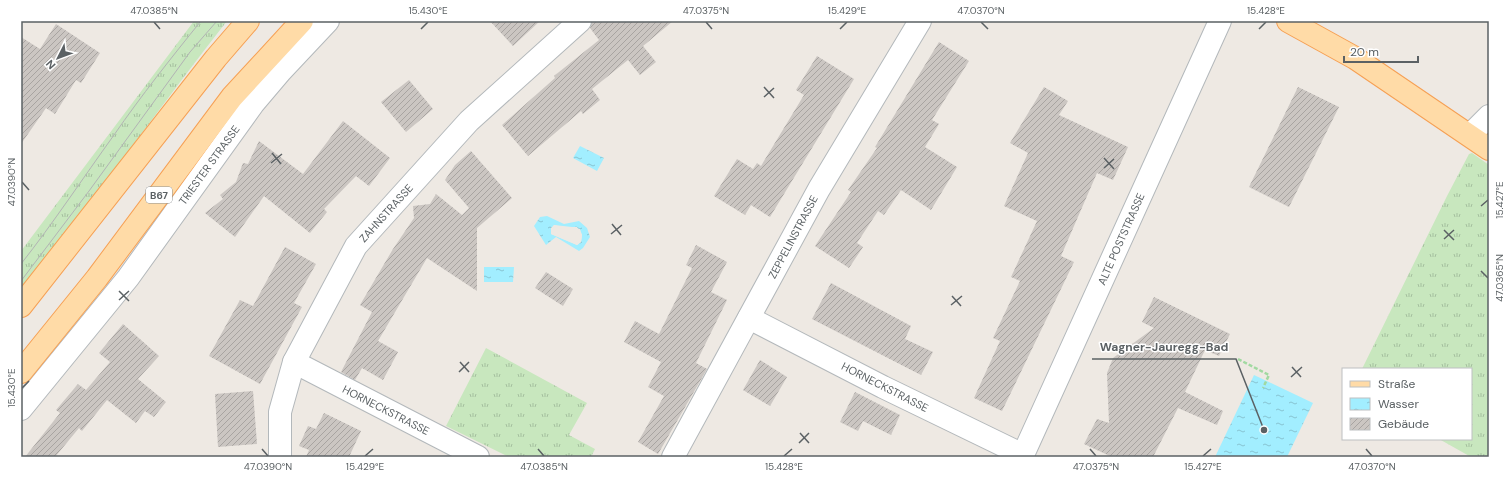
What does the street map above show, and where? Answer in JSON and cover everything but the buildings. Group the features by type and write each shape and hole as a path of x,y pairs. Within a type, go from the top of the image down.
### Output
{"main road":[{"path":"21,306 216,58 248,21"},
{"name":"TRIESTER STRASSE","path":"21,372 97,278 232,97 302,21"},
{"path":"1288,21 1355,58 1489,149"}],"street":[{"name":"TRIESTER STRASSE","path":"21,408 128,278 253,104 281,71 328,21"},
{"name":"ZAHNSTRASSE","path":"280,457 280,412 294,362 356,246 469,121 580,21"},
{"name":"ZEPPELINSTRASSE","path":"673,457 819,189 920,21"},
{"name":"ALTE POSTSTRASSE","path":"1022,456 1220,21"},
{"path":"1470,135 1489,116"},
{"name":"HORNECKSTRASSE","path":"749,318 1022,456"},
{"name":"HORNECKSTRASSE","path":"294,362 478,457"}],"path":[{"path":"1238,359 1269,375 1263,388"}],"green space":[{"path":"194,21 227,21 21,292 21,251"},
{"path":"1472,153 1489,165 1489,457 1471,457 1441,440 1472,440 1472,368 1362,368 1469,154"},
{"path":"486,348 587,403 569,435 595,449 591,457 509,457 446,426"}],"water":[{"path":"580,146 604,158 597,171 573,158"},
{"path":"547,216 564,224 579,221 587,228 590,237 583,248 579,251 556,237 546,245 534,226 540,217","holes":["554,225 580,229 582,235 581,242 577,245 551,234"]},
{"path":"484,267 514,267 513,282 484,282"},
{"path":"1254,375 1313,403 1287,457 1215,457"}],"pier":[{"path":"554,225 563,227 577,227 582,235 581,242 577,245 551,234 551,228","holes":["554,227 576,229 580,235 579,241 576,243 553,232"]}],"tram line":[{"path":"21,264 135,106 201,21"},
{"path":"21,281 89,191 190,52 217,21"}],"place":[{"name":"Wagner-Jauregg-Bad","path":"1264,430"}]}
